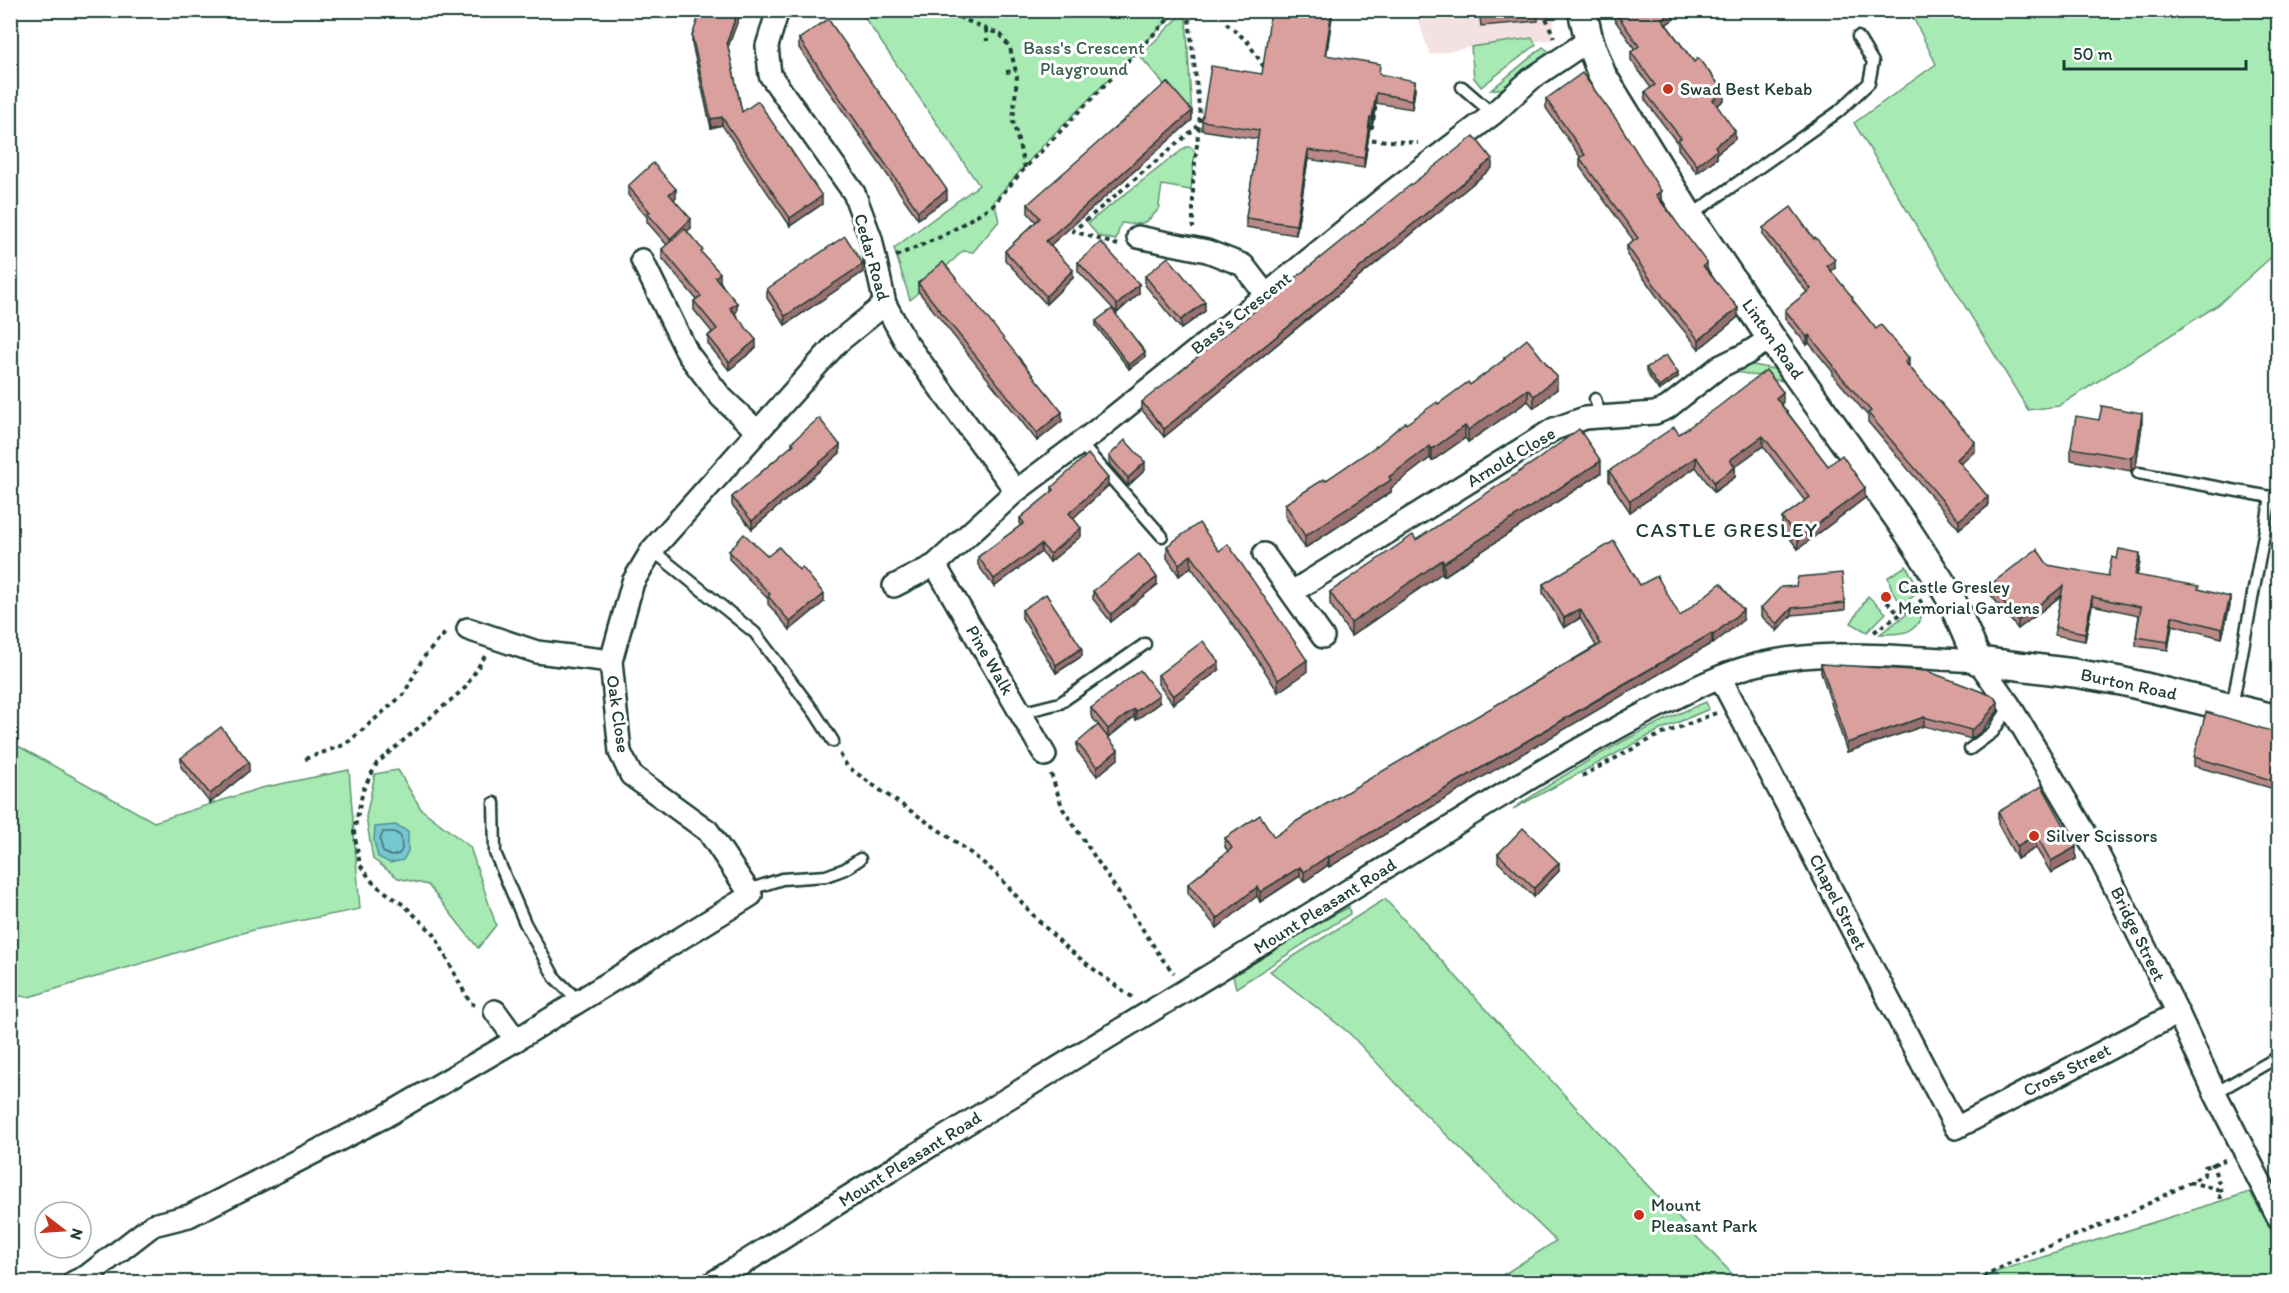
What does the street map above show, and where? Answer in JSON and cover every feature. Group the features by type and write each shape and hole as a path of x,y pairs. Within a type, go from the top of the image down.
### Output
{"street":[{"name":"Cedar Road","path":"778,10 767,46 770,75 854,193 871,239 885,304 906,340 1016,491"},
{"name":"Linton Road","path":"1582,10 1589,40 1602,75 1689,216 1944,587 1978,662"},
{"name":"Bass's Crescent","path":"894,586 934,565 1016,491 1266,296 1391,192 1493,114 1531,79 1589,40"},
{"path":"1137,237 1195,249 1244,265 1266,296"},
{"path":"642,260 688,354 721,397 757,431"},
{"name":"Oak Close","path":"748,890 708,831 631,775 620,752 611,661 633,582 652,550 837,343 885,304"},
{"name":"Arnold Close","path":"1292,592 1554,429 1585,418 1598,408 1655,413 1667,408 1719,367 1771,338"},
{"path":"1264,554 1323,637"},
{"name":"Pine Walk","path":"934,565 1045,755"},
{"path":"468,629 537,652 611,661"},
{"name":"Mount Pleasant Road","path":"714,1282 1038,1080 1599,737 1720,677 1748,667 1777,661 1853,656 1978,662"},
{"name":"Burton Road","path":"1978,662 2074,673 2278,719"},
{"name":"Bridge Street","path":"1978,662 2010,706 2100,858 2278,1217"},
{"name":"Chapel Street","path":"1720,677 1956,1128"},
{"path":"74,1282 87,1276 153,1225 189,1216 375,1122 516,1040 751,896 748,890"},
{"path":"495,1011 516,1040"},
{"name":"Cross Street","path":"1956,1128 2178,1013"}],"lane":[{"path":"1689,216 1838,112 1869,83 1873,62 1858,38"},
{"path":"1462,87 1493,114"},
{"path":"1080,443 1162,536"},
{"path":"2138,473 2271,497 2232,707"},
{"path":"652,550 755,633 815,713 833,741"},
{"path":"1020,712 1060,703 1145,644"},
{"path":"1970,749 1993,732 2010,706"},
{"path":"494,802 495,853 520,913 555,978 579,1001"},
{"path":"748,890 782,879 826,876 845,869 860,859"},
{"path":"2215,1093 2278,1057"}],"path":[{"path":"942,10 1001,35 1010,48 1016,71 1013,121 1025,168"},
{"path":"876,265 945,235 993,205 1025,168 1177,10"},
{"path":"1188,10 1200,115 1193,183 1195,249"},
{"path":"1226,23 1247,41 1272,78"},
{"path":"986,29 987,41"},
{"path":"1006,72 1016,71"},
{"path":"1365,126 1372,127 1377,95"},
{"path":"1137,237 1124,247 1072,231 1199,125"},
{"path":"1355,139 1417,144 1426,136"},
{"path":"1853,656 1877,629 1944,587"},
{"path":"1887,602 1899,614"},
{"path":"305,759 346,744 404,694 423,658 446,631 468,629"},
{"path":"494,637 483,660 465,688 377,763 363,790 354,832 360,865 374,884 405,906 434,934 470,1003 495,1011"},
{"path":"1574,781 1655,737 1736,705"},
{"path":"833,741 847,766 968,851 1015,893 1040,924 1072,953 1152,1012"},
{"path":"1045,755 1063,809 1163,960 1188,990"},
{"path":"1975,1282 2013,1261 2132,1212 2204,1175 2205,1167 2212,1163 2246,1154"},
{"path":"2188,1182 2217,1190 2218,1196 2223,1196 2212,1163"}],"shaded area":[{"path":"1415,11 1555,11 1552,40 1481,45 1430,55"}],"green space":[{"name":"Bass's Crescent Playground","path":"860,11 1174,11 1171,17 1045,143 994,201 999,221 973,252 963,251 910,300 894,248 979,185"},
{"path":"1910,11 2278,11 2278,251 2218,305 2059,406 2028,410 1854,123 1936,64"},
{"path":"1181,15 1186,18 1192,117 1140,56"},
{"path":"1532,38 1536,45 1481,87 1474,78 1471,47"},
{"path":"1543,47 1550,52 1505,88 1491,90"},
{"path":"1186,147 1191,147 1195,152 1191,190 1162,185 1160,207 1152,217 1139,224 1121,223 1116,240 1098,236 1088,223"},
{"path":"1748,364 1774,369 1782,381 1732,371"},
{"path":"1906,566 1921,591 1902,604 1893,593 1888,577"},
{"path":"1868,596 1886,613 1867,632 1851,623"},
{"path":"1922,603 1919,621 1910,630 1897,634 1880,634"},
{"path":"1706,702 1709,709 1658,731 1513,809 1606,750"},
{"path":"11,742 154,822 261,788 349,770 360,909 253,930 29,997 11,995"},
{"path":"398,770 421,809 470,847 496,925 478,948 428,885 398,878 373,859 366,817 375,774"},
{"name":"Mount Pleasant Park","path":"1385,899 1649,1187 1740,1282 1492,1282 1556,1241 1425,1114 1349,1033 1270,971"},
{"path":"1349,907 1350,914 1236,988 1233,976 1306,930"},
{"path":"2250,1192 2278,1243 2278,1282 1982,1282 1992,1273"}],"water":[{"path":"395,825 408,831 408,851 403,860 390,863 378,857 374,841 375,827"}],"building":[{"path":"701,10 738,10 727,42 742,112 758,101 822,196 790,218 722,117 711,119 692,36"},
{"path":"1271,10 1332,10 1325,55 1380,64 1379,74 1415,81 1412,100 1376,93 1364,158 1308,150 1296,225 1246,218 1259,130 1202,121 1211,66 1262,74"},
{"path":"1614,10 1674,10 1662,19 1694,62 1698,58 1724,91 1713,100 1735,131 1715,146 1717,150 1697,165 1678,140 1681,138 1645,92 1655,85 1631,52 1639,46"},
{"path":"828,19 947,190 918,211 799,39"},
{"path":"1582,73 1618,122 1661,191 1656,195 1707,263 1703,266 1738,308 1699,340 1666,301 1627,246 1638,238 1580,158 1585,155 1546,99"},
{"path":"1167,82 1192,111 1046,241 1073,270 1046,296 1005,251 1040,218 1028,204"},
{"path":"1474,136 1492,159 1164,429 1142,402"},
{"path":"653,163 676,189 669,194 691,219 670,239 647,213 650,212 628,186"},
{"path":"1791,207 1814,239 1815,237 1835,260 1827,266 1852,299 1876,329 1881,325 1909,358 1905,362 1975,442 1957,459 1988,497 1959,520 1868,413 1871,411 1809,335 1807,337 1785,310 1811,289 1763,228"},
{"path":"685,229 720,273 715,277 737,303 730,308 756,340 729,362 708,336 717,329 694,301 701,296 662,249"},
{"path":"845,236 863,264 785,316 767,289"},
{"path":"1101,242 1139,284 1117,305 1078,262"},
{"path":"1168,257 1205,302 1181,320 1145,276"},
{"path":"943,262 1062,412 1037,433 918,283"},
{"path":"1112,309 1145,352 1129,365 1096,321"},
{"path":"1527,339 1557,377 1534,396 1528,389 1468,430 1465,426 1432,449 1430,446 1389,477 1391,480 1305,536 1285,504 1324,479 1325,481 1378,445 1405,422 1406,424 1437,402 1438,404 1468,382 1470,385"},
{"path":"1666,355 1678,373 1659,387 1646,368"},
{"path":"1766,370 1783,392 1776,398 1828,466 1842,455 1865,488 1798,539 1782,518 1810,497 1763,436 1730,460 1735,467 1714,482 1696,457 1630,501 1609,471 1674,427 1679,434"},
{"path":"2102,406 2142,413 2136,453 2131,458 2071,448 2076,416 2099,420"},
{"path":"819,418 840,445 752,521 732,497 794,444 792,442"},
{"path":"1579,429 1601,461 1444,563 1442,560 1351,623 1330,592 1413,535 1416,540 1537,460"},
{"path":"1125,440 1145,462 1128,478 1109,456"},
{"path":"1088,454 1108,478 1069,513 1081,528 1050,554 1041,544 994,579 978,557 1024,523 1020,518 1054,490 1052,487"},
{"path":"1199,523 1219,551 1228,544 1307,660 1278,680 1254,642 1191,555 1179,564 1167,546"},
{"path":"744,534 768,556 779,547 799,570 802,567 824,594 790,622 768,596 770,594 729,551"},
{"path":"1614,541 1640,585 1657,576 1680,616 1721,583 1743,610 1713,635 1712,633 1610,692 1304,872 1300,867 1260,892 1257,887 1217,919 1188,884 1232,848 1225,838 1260,815 1274,837 1297,821 1601,644 1580,609 1564,618 1543,584"},
{"path":"2037,549 2048,565 2108,576 2112,557 2117,559 2119,549 2140,553 2135,575 2199,586 2198,589 2230,597 2222,629 2172,616 2168,642 2136,637 2141,607 2092,597 2085,633 2055,627 2063,586 2018,621 1990,585"},
{"path":"1139,554 1157,577 1111,614 1093,591"},
{"path":"1842,573 1845,603 1792,608 1777,624 1761,608 1781,587 1796,586 1798,577"},
{"path":"1046,594 1082,648 1056,665 1022,610"},
{"path":"1203,641 1219,662 1173,696 1158,675"},
{"path":"1821,664 1927,671 1993,696 1998,702 1982,722 1971,730 1924,717 1847,743"},
{"path":"1140,670 1159,695 1136,711 1134,709 1108,729 1091,708"},
{"path":"2206,712 2278,733 2278,782 2194,757"},
{"path":"1098,725 1118,750 1097,767 1077,743"},
{"path":"221,727 249,762 210,794 181,758"},
{"name":"Silver Scissors","path":"2042,786 2076,847 2051,861 2036,835 2017,846 1998,812"},
{"path":"1523,828 1559,863 1534,888 1498,854"}],"place":[{"name":"Swad Best Kebab","path":"1668,89"},
{"name":"Castle Gresley Memorial Gardens","path":"1886,597"},
{"name":"Silver Scissors","path":"2034,836"},
{"name":"Mount Pleasant Park","path":"1639,1215"}],"district":[{"name":"CASTLE GRESLEY","path":"1727,530"}]}
